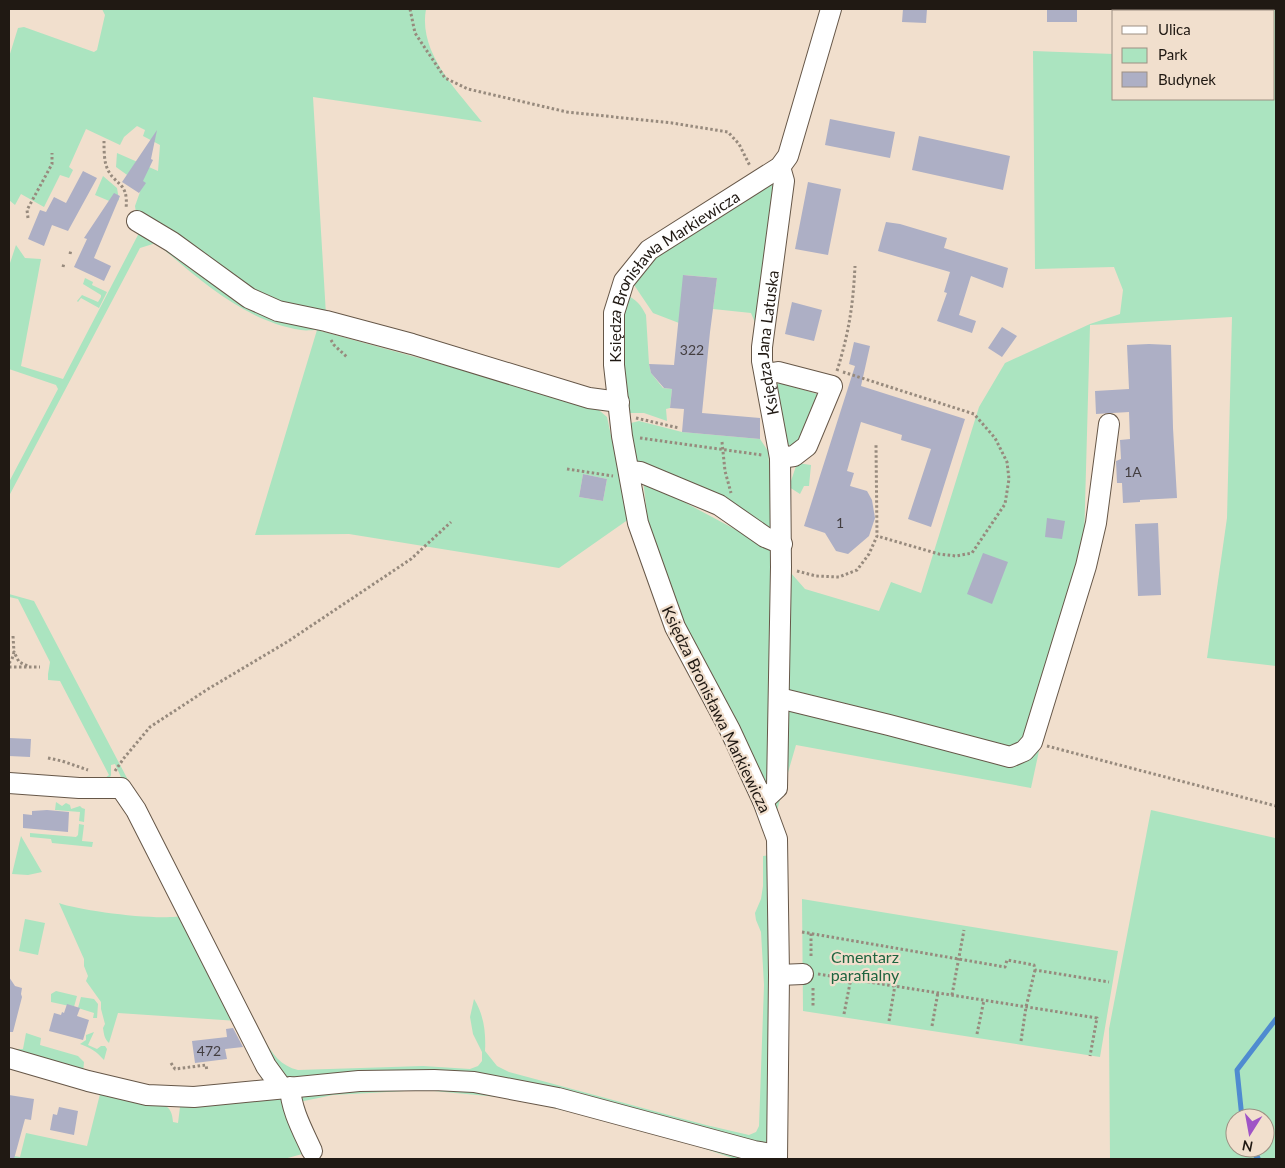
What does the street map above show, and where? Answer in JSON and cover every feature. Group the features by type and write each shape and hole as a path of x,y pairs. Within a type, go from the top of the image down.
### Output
{"street":[{"path":"780,167 788,156 831,9"},
{"name":"Księdza Bronisława Markiewicza","path":"777,1157 777,839 763,801 730,730 675,627 638,523 614,365 614,313 624,281 649,250 780,167"},
{"name":"Księdza Jana Latuska","path":"763,801 777,788 782,544 780,458 766,374 762,361 762,347 784,181 780,167"},
{"path":"133,219 155,231 263,306 412,344 589,398 621,419"},
{"path":"766,374 778,372 835,378 807,446 794,456 780,458"},
{"path":"779,698 1010,757 1024,751 1032,742 1086,566 1096,523 1109,424"},
{"path":"629,471 640,472 719,505 765,537 782,544"},
{"path":"9,783 79,788 121,788 136,810 266,1066 286,1087 312,1151"},
{"path":"778,975 807,965"},
{"path":"9,1058 88,1081 147,1095 194,1096 390,1080 474,1082 558,1098 777,1157"}],"path":[{"path":"410,9 415,33 446,78 453,82 468,89 567,112 672,123 728,132 739,144 750,166 760,179"},
{"path":"104,141 106,164 114,178 124,187 127,196 126,210 133,219"},
{"path":"28,218 27,210 52,164 52,153"},
{"path":"855,266 854,301 835,378 974,414 995,438 1007,462 1009,479 1005,504 972,553 956,556 939,554 877,536"},
{"path":"621,419 638,418 679,428"},
{"path":"621,419 722,450 780,458"},
{"path":"722,442 726,471 737,517"},
{"path":"781,567 816,576 840,577 857,570 869,554 877,536 876,444"},
{"path":"567,469 621,478 629,471"},
{"path":"115,772 150,727 208,689 287,642 411,559 451,522"},
{"path":"9,663 14,652 13,636"},
{"path":"14,652 19,662 30,667"},
{"path":"9,667 40,667"},
{"path":"1032,742 1276,806"},
{"path":"48,758 70,763 91,771"},
{"path":"952,995 964,930"},
{"path":"802,932 1005,967 1007,960 1034,965 1035,970 1026,1007 1021,1041"},
{"path":"811,934 807,965 825,974 1097,1018 1090,1056"},
{"path":"1035,970 1109,982"},
{"path":"844,1014 851,978"},
{"path":"889,1021 894,986"},
{"path":"932,1026 938,992"},
{"path":"977,1034 984,1000"},
{"path":"171,1063 175,1069 206,1065 207,1072"}],"green space":[{"path":"102,9 426,9 425,25 428,41 434,56 451,84 482,122 313,97 326,315 317,330 301,330 260,318 223,297 156,243 140,248 9,496 9,482 58,389 56,385 9,369 9,266 16,245 25,258 41,259 21,366 63,379 139,233 135,206 140,192 137,182 116,167 117,153 158,171 160,145 143,136 145,130 137,126 124,137 120,145 86,129 69,167 73,170 69,178 60,175 44,207 21,194 15,205 9,200 9,57 18,28 24,27 94,52 97,50 105,15"},
{"path":"1276,9 1276,666 1207,658 1227,518 1232,317 1090,325 1084,542 1031,788 796,745 771,831 679,619 650,539 643,480 768,547 805,589 879,611 891,582 921,593 979,407 1005,363 1090,324 1120,314 1123,290 1114,267 1035,269 1033,51 1112,54 1112,100 1275,100 1275,10 1144,10"},
{"path":"103,176 117,188 119,200 114,203 95,195"},
{"path":"773,183 775,186 756,325 751,313 713,309 717,278 684,275 679,323 653,313 632,282 662,248"},
{"path":"85,278 93,282 92,285 107,292 99,308 81,298 77,301 82,295 98,302 101,297 101,295 83,284"},
{"path":"626,295 638,303 646,315 651,373 663,388 672,389 670,408 666,409 667,421 644,413 628,413 620,358"},
{"path":"317,330 594,406 607,417 629,519 559,568 349,534 255,535","holes":["583,474 607,479 603,501 579,497"]},
{"path":"781,383 824,396 801,441 791,447 787,443 775,384"},
{"path":"639,421 682,432 760,439 768,451 774,523 771,529 636,467 629,426 631,423"},
{"path":"797,463 811,465 809,486 804,486 800,494 789,487"},
{"path":"9,594 34,601 270,1050 278,1059 292,1068 298,1070 423,1066 470,1069 478,1066 482,1061 482,1052 473,1034 470,1017 474,999 484,1024 485,1051 497,1066 509,1072 706,1125 749,1135 756,1132 759,1126 764,985 761,932 755,913 761,899 763,886 763,856 771,855 774,1139 767,1146 567,1095 289,1081 282,1078 126,788 115,764 111,765 111,775 108,782 100,782 109,775 60,681 48,680 50,662 18,599 9,597"},
{"path":"56,802 62,806 66,803 70,805 71,809 80,806 85,809 84,822 79,821 80,812 55,810"},
{"path":"1151,810 1275,838 1276,833 1276,1159 1110,1159 1109,1029"},
{"path":"79,824 84,825 82,841 93,842 92,847 52,843 51,839 30,837 30,833 76,837"},
{"path":"21,836 42,872 28,875 12,874"},
{"name":"Cmentarz parafialny","path":"802,899 1118,951 1100,1057 803,1011"},
{"path":"59,903 122,915 175,917 185,915 267,1073 265,1079 261,1078 263,1078 263,1068 238,1021 118,1013 109,1043 104,1034 103,1028 105,1024 101,1002 86,981 88,976 84,966 84,959"},
{"path":"25,919 45,923 38,955 19,951"},
{"path":"56,991 77,996 74,1007 51,1002 51,994"},
{"path":"81,997 94,999 98,1004 97,1018 93,1018 94,1013 78,1008"},
{"path":"94,1032 88,1045 97,1049 105,1046 107,1049 104,1060 93,1050 80,1044 86,1040 86,1035"},
{"path":"26,1033 41,1038 40,1045 78,1056 84,1062 83,1073 12,1055 14,1049 23,1049"},
{"path":"442,1086 558,1103 763,1159 735,1159 700,1147 571,1112 509,1098 423,1090 333,1095 299,1102 301,1093"},
{"path":"280,1093 306,1153 284,1159 9,1159 9,1155 20,1157 26,1133 87,1146 100,1094 122,1100 162,1104 170,1111 173,1122 178,1123 180,1107 183,1104"}],"building":[{"path":"903,9 927,9 926,23 902,22"},
{"path":"1047,9 1077,9 1077,22 1047,22"},
{"path":"830,119 895,132 890,158 825,145"},
{"path":"157,130 151,159 153,160 143,181 146,183 139,193 122,182"},
{"path":"919,136 1010,156 1003,190 912,170"},
{"path":"83,171 97,178 68,231 52,225 44,246 28,239 40,210 46,212 54,197 66,203"},
{"path":"808,182 841,189 828,255 795,249"},
{"path":"114,193 120,196 94,258 111,266 104,281 74,267 87,239 84,238"},
{"path":"886,222 900,224 947,238 944,248 1008,268 1003,288 971,276 959,315 976,321 972,333 937,321 947,293 944,292 950,272 878,251"},
{"path":"683,275 717,278 702,413 760,418 760,439 682,432 684,409 670,408 672,389 664,388 651,373 649,364 674,365"},
{"path":"792,302 822,310 814,341 785,334"},
{"path":"1002,327 1017,336 1002,357 988,348"},
{"path":"854,342 870,346 861,386 965,419 931,527 908,519 931,449 901,440 902,435 861,422 847,471 854,473 850,486 867,491 872,500 875,518 869,536 848,554 836,551 825,533 804,526 855,366 849,364"},
{"path":"1127,345 1171,345 1177,498 1123,503 1122,483 1117,483 1116,461 1121,459 1120,440 1130,439 1129,412 1096,414 1095,391 1129,389"},
{"path":"583,474 607,479 603,501 579,497"},
{"path":"1047,518 1065,521 1062,539 1045,537"},
{"path":"1158,523 1161,595 1138,596 1135,524"},
{"path":"983,553 1008,562 992,604 967,594"},
{"path":"9,738 31,739 30,757 9,756"},
{"path":"32,811 69,812 68,832 23,828 23,814 32,815"},
{"path":"9,977 15,986 22,988 22,997 13,1032 9,1032"},
{"path":"67,1004 80,1008 77,1016 89,1020 83,1040 49,1031 54,1013 61,1015 62,1012 64,1013"},
{"path":"233,1028 243,1047 225,1049 227,1059 195,1063 192,1041 227,1037 226,1029"},
{"path":"9,1095 34,1099 31,1120 25,1119 14,1159 9,1159"},
{"path":"59,1107 78,1111 74,1135 50,1130 53,1114 57,1115"}],"waterway":[{"path":"1241,1108 1237,1070 1276,1019"}]}
